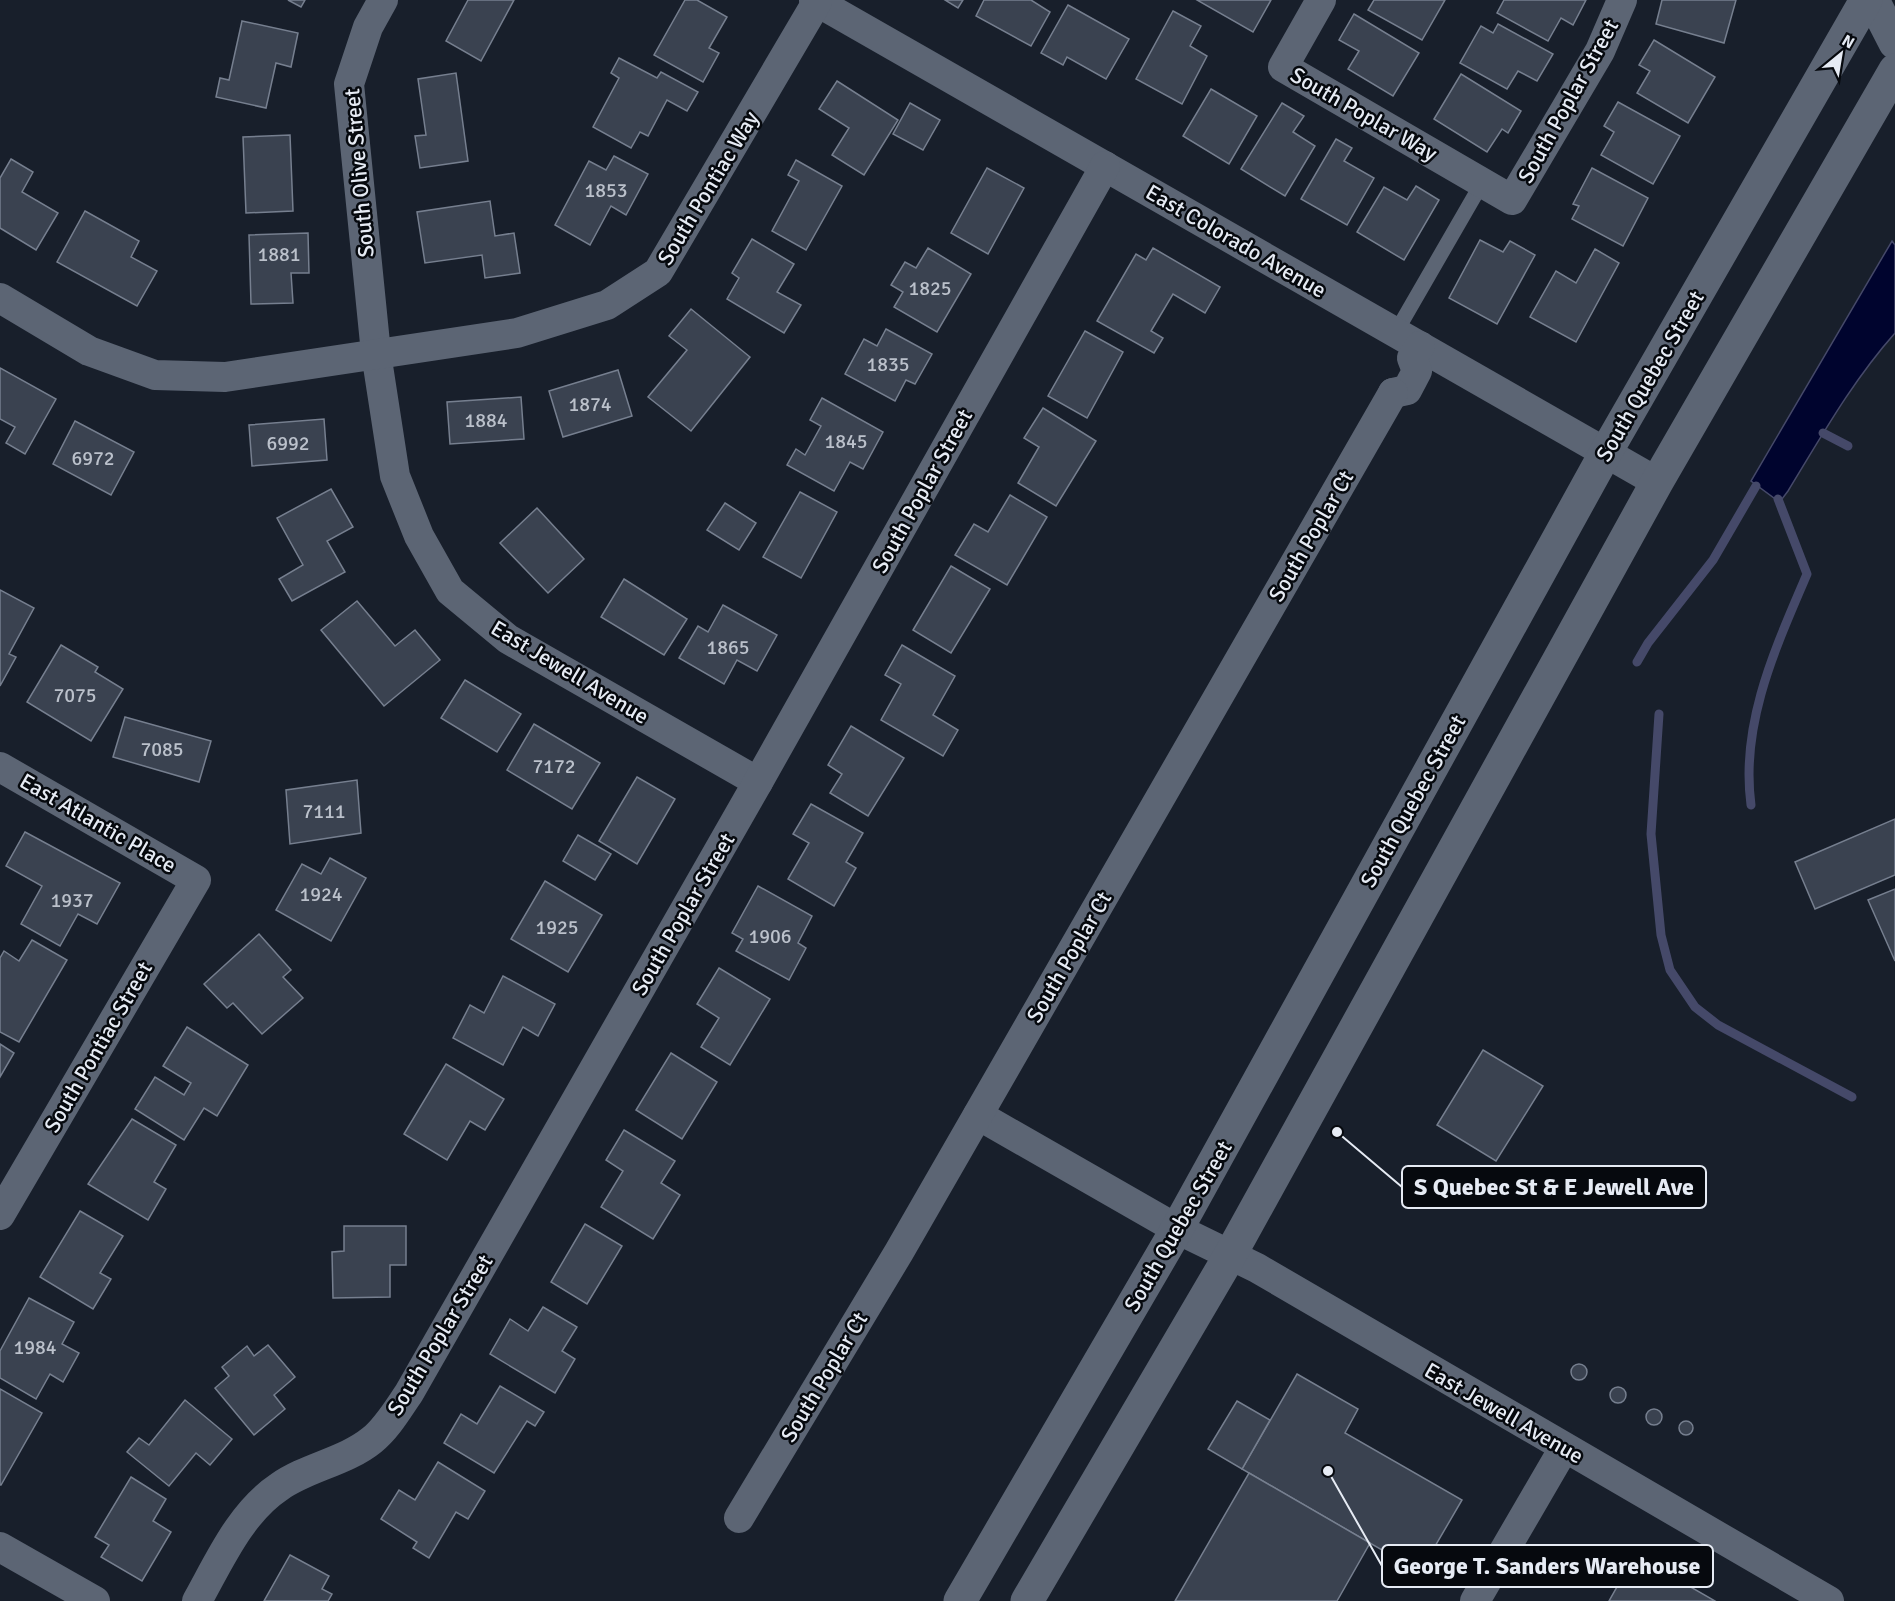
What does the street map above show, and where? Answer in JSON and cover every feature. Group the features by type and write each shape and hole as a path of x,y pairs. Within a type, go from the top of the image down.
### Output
{"main road":[{"name":"South Quebec Street","path":"960,1601 1177,1229 1606,452 1866,0"},
{"path":"1873,0 1895,43"},
{"path":"1028,1601 1229,1257 1657,482 1895,70"}],"street":[{"name":"South Olive Street","path":"376,353 349,84 368,27 383,0"},
{"name":"South Poplar Way","path":"1321,0 1283,67 1512,200"},
{"name":"South Poplar Street","path":"1512,200 1600,51 1622,0"},
{"name":"South Pontiac Way","path":"376,353 517,333 607,305 658,272 815,1"},
{"name":"East Colorado Avenue","path":"815,1 1105,166 1409,345 1657,482"},
{"name":"South Poplar Street","path":"196,1601 233,1539 262,1500 279,1486 359,1449 374,1438 391,1420 415,1383 758,782 1105,166"},
{"path":"0,298 89,351 155,375 225,377 376,353"},
{"name":"South Poplar Ct","path":"739,1518 899,1252 1393,393 1407,390 1417,371 1409,345"},
{"name":"East Jewell Avenue","path":"376,353 394,476 419,536 450,591 508,639 758,782"},
{"name":"East Atlantic Place","path":"0,767 196,880"},
{"name":"South Pontiac Street","path":"0,1215 196,880"},
{"name":"East Jewell Avenue","path":"978,1115 1177,1229 1229,1257 1257,1268 1829,1601"},
{"path":"1475,1601 1564,1448"},
{"path":"0,1547 95,1601"}],"lane":[{"path":"1409,345 1482,183"}],"water":[{"path":"1892,241 1895,245 1895,333 1851,389 1788,491 1782,499 1774,498 1751,481"}],"building":[{"path":"288,0 305,0 301,7"},
{"path":"468,0 514,0 481,61 446,41"},
{"path":"685,0 697,0 727,17 709,48 719,53 703,82 654,55"},
{"path":"945,0 963,0 958,8"},
{"path":"984,0 1031,0 1050,12 1031,46 976,16"},
{"path":"1197,0 1271,0 1253,32"},
{"path":"1374,0 1445,0 1422,40 1368,10"},
{"path":"1504,0 1586,0 1573,25 1561,18 1548,41 1497,13"},
{"path":"1662,0 1736,0 1724,43 1656,24"},
{"path":"1068,5 1129,39 1106,79 1067,57 1063,65 1041,53"},
{"path":"1173,11 1201,26 1190,46 1207,56 1182,104 1136,79"},
{"path":"1354,14 1419,53 1393,96 1348,69 1359,51 1339,40"},
{"path":"242,21 298,33 291,67 276,63 266,108 216,97 220,78 229,80"},
{"path":"1498,24 1553,54 1537,81 1518,71 1507,89 1460,63 1481,26 1493,33"},
{"path":"1654,40 1715,77 1688,123 1637,93 1650,71 1639,65"},
{"path":"619,58 657,78 661,72 698,92 687,111 667,100 648,136 640,132 631,148 593,127 619,78 611,73"},
{"path":"456,73 468,161 420,168 415,136 426,135 418,79"},
{"path":"1461,74 1521,111 1508,133 1502,129 1487,152 1434,119"},
{"path":"837,81 898,120 864,175 832,155 849,128 819,109"},
{"path":"1211,89 1257,116 1229,164 1183,136"},
{"path":"1618,102 1680,136 1653,184 1601,155 1614,132 1604,126"},
{"path":"910,103 940,120 923,150 893,134"},
{"path":"1282,103 1304,116 1293,132 1315,146 1285,196 1241,169"},
{"path":"290,135 293,211 246,213 243,137"},
{"path":"1336,139 1352,148 1344,161 1374,178 1347,225 1301,199"},
{"path":"614,156 648,174 626,215 611,206 590,245 555,225 589,161 606,170"},
{"path":"11,159 33,172 22,192 58,213 36,250 0,228 0,178"},
{"path":"796,160 842,186 806,250 772,231 799,181 788,175"},
{"path":"987,168 1024,188 988,254 951,233"},
{"path":"1592,168 1648,198 1623,246 1572,219 1579,206 1573,204"},
{"path":"1416,186 1439,200 1404,260 1357,232 1384,187 1407,200"},
{"path":"490,201 495,236 514,233 520,273 485,278 482,255 425,263 417,212"},
{"path":"85,211 139,241 131,257 157,271 137,306 57,262"},
{"path":"308,233 309,273 291,273 293,303 251,304 249,235"},
{"path":"752,239 794,264 777,292 801,305 784,333 727,299 739,278 732,273"},
{"path":"1480,240 1503,252 1510,241 1535,255 1497,324 1449,298"},
{"path":"928,248 971,274 937,332 894,307 903,292 891,285 905,262 916,268"},
{"path":"1153,248 1220,287 1205,313 1173,294 1151,331 1163,338 1154,353 1097,321 1136,254 1146,260"},
{"path":"1595,249 1619,263 1576,342 1530,317 1556,271 1576,283"},
{"path":"691,309 750,357 691,431 648,397 687,350 669,336"},
{"path":"886,329 932,354 915,384 906,380 895,401 845,374 864,339 877,346"},
{"path":"1085,331 1123,352 1087,418 1048,396"},
{"path":"0,368 56,399 25,454 6,443 15,427 0,419"},
{"path":"618,370 632,416 563,437 549,391"},
{"path":"521,397 524,439 450,444 447,402"},
{"path":"822,398 883,432 863,469 850,462 834,491 787,465 796,449 805,455 821,426 810,420"},
{"path":"1043,408 1096,441 1056,506 1018,483 1039,447 1024,438"},
{"path":"324,419 327,460 252,466 249,425"},
{"path":"75,421 134,452 111,495 53,464"},
{"path":"331,489 353,527 327,541 345,572 292,601 279,579 303,565 277,518"},
{"path":"800,492 837,512 801,578 763,557"},
{"path":"1010,495 1047,517 1007,585 955,555 974,524 988,532"},
{"path":"725,503 756,523 739,550 707,530"},
{"path":"537,508 584,559 548,593 500,543"},
{"path":"951,566 990,589 951,653 913,630"},
{"path":"624,579 687,619 664,655 601,617"},
{"path":"0,590 34,608 9,654 16,657 0,686"},
{"path":"357,601 395,646 415,630 440,660 384,706 321,630"},
{"path":"723,605 777,635 757,671 737,660 724,684 679,658 698,626 708,632"},
{"path":"61,645 98,667 95,672 123,689 91,741 27,702"},
{"path":"902,645 955,676 933,715 958,730 943,756 881,720 901,684 885,675"},
{"path":"465,680 521,714 497,752 441,718"},
{"path":"125,717 211,741 199,782 113,757"},
{"path":"534,724 600,763 572,809 507,770"},
{"path":"851,726 904,758 868,816 830,793 842,774 828,765"},
{"path":"637,777 675,799 637,864 599,841"},
{"path":"357,780 361,833 290,844 286,790"},
{"path":"811,804 863,833 846,862 856,868 834,906 788,879 809,843 793,834"},
{"path":"1895,819 1895,875 1815,909 1795,862"},
{"path":"25,832 120,883 97,924 78,914 60,946 21,924 42,886 6,866"},
{"path":"578,835 611,854 595,880 563,861"},
{"path":"330,858 366,878 331,941 276,910 302,864 321,874"},
{"path":"545,881 602,915 568,972 511,939"},
{"path":"758,886 812,916 798,943 806,948 789,980 736,951 743,939 732,933"},
{"path":"1895,889 1895,961 1868,900"},
{"path":"259,934 291,970 283,977 303,998 262,1034 233,1003 227,1008 204,984"},
{"path":"32,940 67,960 19,1042 0,1032 0,958 4,951 19,961"},
{"path":"719,968 770,999 730,1065 701,1047 719,1018 697,1004"},
{"path":"503,976 555,1004 538,1036 523,1027 503,1065 453,1038 470,1005 484,1013"},
{"path":"187,1027 248,1065 217,1116 204,1108 184,1140 135,1109 155,1077 184,1095 191,1083 163,1066"},
{"path":"0,1044 14,1053 0,1077"},
{"path":"1483,1050 1543,1086 1496,1161 1437,1125"},
{"path":"671,1053 717,1082 682,1139 636,1110"},
{"path":"446,1064 504,1099 485,1130 470,1121 447,1160 404,1134"},
{"path":"132,1119 176,1145 154,1182 166,1189 148,1220 88,1184"},
{"path":"624,1130 675,1161 661,1183 680,1195 653,1239 601,1207 623,1171 606,1160"},
{"path":"80,1211 123,1236 100,1273 111,1279 93,1309 40,1277"},
{"path":"585,1224 622,1246 587,1304 551,1282"},
{"path":"344,1226 406,1226 406,1265 390,1265 390,1297 333,1298 332,1252 344,1251"},
{"path":"29,1298 74,1322 62,1344 79,1353 63,1382 50,1374 36,1399 0,1378 0,1351"},
{"path":"543,1307 577,1327 562,1351 575,1359 555,1393 490,1354 510,1319 528,1331"},
{"path":"268,1345 295,1377 274,1395 285,1409 254,1435 215,1388 229,1376 222,1367 247,1346 254,1356"},
{"path":"1579,1364 1587,1372 1579,1380 1571,1372"},
{"path":"1297,1374 1358,1409 1345,1433 1462,1500 1420,1572 1242,1469"},
{"path":"500,1386 544,1412 535,1426 527,1421 494,1473 444,1443 461,1414 477,1424"},
{"path":"1618,1387 1626,1395 1618,1403 1610,1395"},
{"path":"0,1389 42,1413 1,1485 0,1485"},
{"path":"185,1400 232,1439 210,1465 196,1453 169,1486 127,1452 139,1438 149,1445"},
{"path":"1237,1401 1270,1420 1242,1469 1208,1449"},
{"path":"1654,1409 1662,1417 1654,1425 1646,1417"},
{"path":"1686,1421 1691,1423 1693,1428 1691,1433 1686,1435 1681,1433 1679,1428 1681,1423"},
{"path":"438,1462 485,1491 468,1519 456,1512 429,1558 413,1548 417,1542 381,1519 399,1490 415,1500"},
{"path":"1249,1473 1370,1543 1337,1601 1175,1601"},
{"path":"131,1477 166,1499 153,1521 171,1532 142,1581 101,1557 109,1545 95,1537"},
{"path":"290,1555 329,1576 322,1589 332,1594 328,1601 264,1601"},
{"path":"1635,1555 1715,1601 1609,1601"}],"waterway":[{"path":"1823,433 1848,446"},
{"path":"1637,662 1648,643 1713,560 1756,486"},
{"path":"1751,805 1749,775 1751,745 1763,686 1807,574 1778,499"},
{"path":"1659,714 1651,834 1661,935 1670,970 1695,1007 1718,1025 1852,1097"}],"place":[{"name":"S Quebec St & E Jewell Ave","path":"1337,1132"},
{"name":"George T. Sanders Warehouse","path":"1328,1471"}]}
